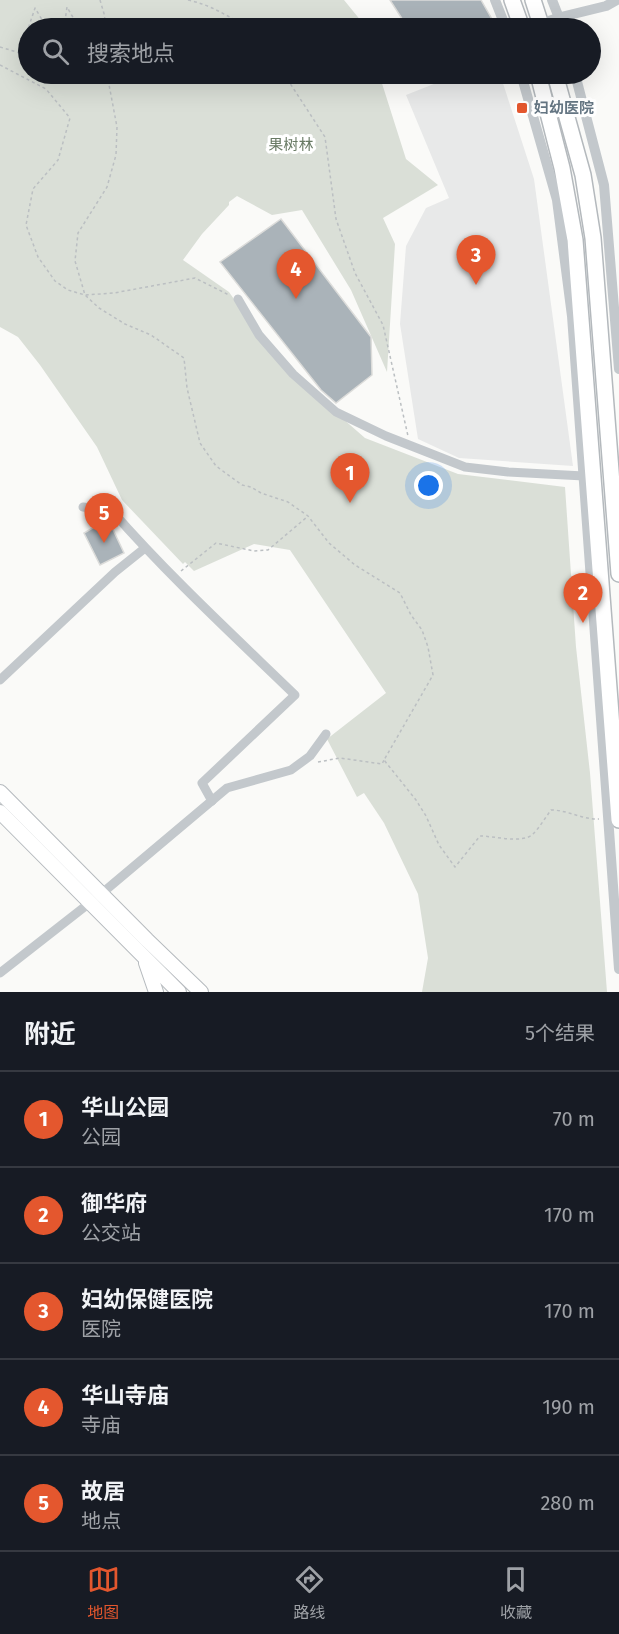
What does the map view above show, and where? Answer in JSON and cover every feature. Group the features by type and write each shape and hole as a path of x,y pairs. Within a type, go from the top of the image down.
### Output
{"highway":[{"path":"512,0 518,18"},
{"path":"532,0 535,18"},
{"path":"541,84 562,168 575,240 614,819"},
{"path":"558,84 583,175 593,238 619,564"}],"main road":[{"path":"0,792 201,992"},
{"path":"0,812 179,992"},
{"path":"144,958 156,992"}],"street":[{"path":"495,0 502,18"},
{"path":"552,0 561,17 606,6 617,0"},
{"path":"523,84 557,200 572,316 614,819 619,969"},
{"path":"578,84 604,185 619,369"},
{"path":"238,299 259,335 292,374 336,412 465,467 584,476"},
{"path":"83,507 112,511 173,577 295,695 202,783 212,801"},
{"path":"0,680 115,572 145,548"},
{"path":"0,973 101,894 227,788 291,770 310,756 326,734"}],"path":[{"path":"100,0 105,18"},
{"path":"188,0 205,4 232,18"},
{"path":"65,18 67,7 73,18"},
{"path":"32,18 35,8 41,18"},
{"path":"0,47 18,52"},
{"path":"0,65 18,74"},
{"path":"36,84 46,89 70,118 58,160 33,189 26,225 38,257 55,281 68,290 85,295 114,293 195,278 238,299"},
{"path":"109,84 117,127 116,155 107,187 78,233 75,261 85,295 99,308 125,324 151,335 184,358 187,388 200,443 216,466 242,485 288,502 308,516 329,543 364,571 400,593 422,630 428,647 433,675 382,764 340,758 296,766"},
{"path":"291,84 325,137 336,219 356,273 383,325 410,445"},
{"path":"173,577 216,543 267,550 308,516"},
{"path":"384,760 416,800 439,844 455,867 480,836 518,840 531,836 551,810 563,810 593,819 614,819"}],"shaded area":[{"path":"434,84 503,84 534,179 573,466 459,458 418,439 400,324 406,246 426,208 449,198 406,95"}],"green space":[{"name":"果树林","path":"0,0 344,0 359,18 18,18 18,84 382,84 406,159 438,185 383,218 395,244 387,372 351,290 302,210 272,215 237,196 229,202 229,205 202,234 183,260 229,292 278,362 365,438 458,474 565,487 576,647 590,773 607,992 422,992 428,958 418,894 384,823 364,793 357,797 327,739 386,693 290,550 254,544 194,571 185,562 183,564 122,500 97,447 40,365 18,337 0,327"}],"building":[{"path":"390,0 481,0 491,18 402,18"},
{"path":"281,219 371,337 372,375 336,403 321,390 220,262"},
{"path":"108,519 124,553 100,565 84,533"}],"place":[{"name":"妇幼医院","path":"522,108"},
{"name":"妇幼保健医院","path":"476,285"},
{"name":"华山寺庙","path":"296,299"},
{"name":"华山公园","path":"350,503"},
{"name":"故居","path":"104,543"},
{"name":"御华府","path":"583,623"}]}
